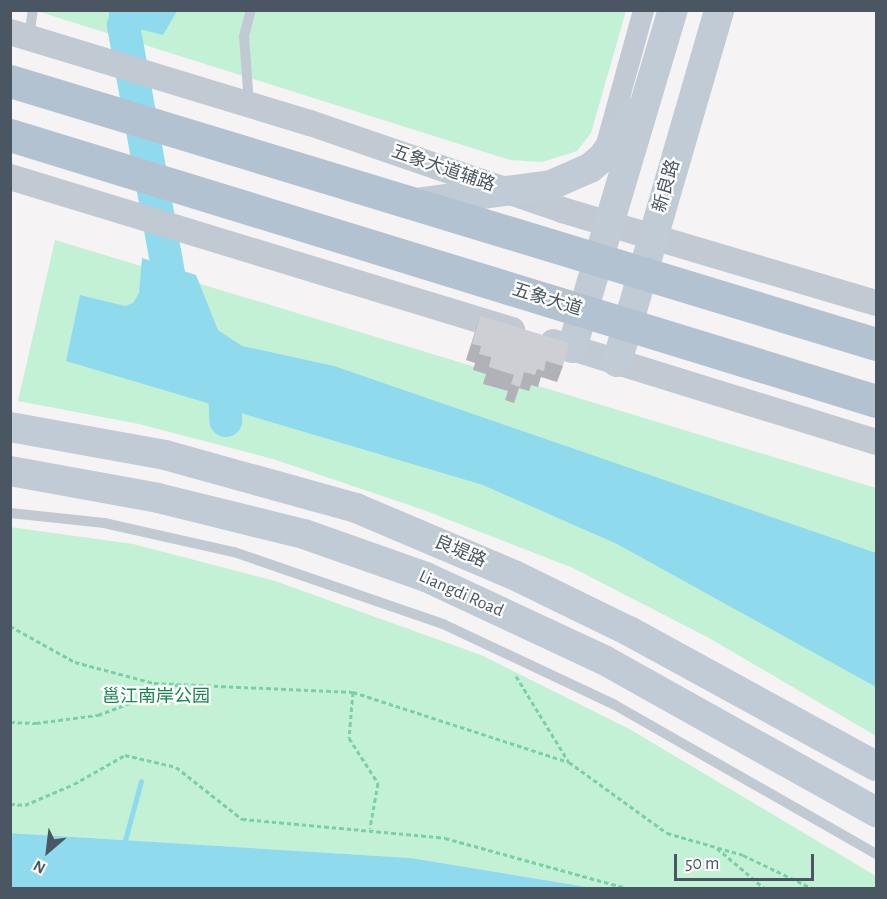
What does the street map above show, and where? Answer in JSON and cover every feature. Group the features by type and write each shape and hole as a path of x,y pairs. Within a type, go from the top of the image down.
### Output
{"main road":[{"path":"572,348 673,10"},
{"name":"新良路","path":"617,362 719,10"},
{"path":"415,203 551,185 590,168 603,157 627,124 656,70"},
{"path":"10,81 876,344"},
{"name":"五象大道","path":"10,135 876,401"},
{"path":"438,266 454,267 465,261 472,251 469,226 456,216"},
{"name":"良堤路","path":"10,427 165,455 356,508 514,575 629,631 876,765"},
{"name":"Liangdi Road","path":"10,471 158,498 304,534 426,577 604,660 876,812"}],"street":[{"path":"603,157 643,10"},
{"name":"五象大道辅路","path":"20,35 249,104 508,192 876,303"},
{"path":"10,177 876,442"}],"lane":[{"path":"20,35 33,10"},
{"path":"249,104 244,36 251,10"},
{"path":"10,513 104,523 234,552 423,616 615,705 876,854"}],"path":[{"path":"10,626 75,662 154,683 353,692 569,762 667,833 743,855 812,888"},
{"path":"516,676 569,762"},
{"path":"10,722 36,723 98,715 179,685"},
{"path":"353,692 349,738 378,783 370,828"},
{"path":"10,804 25,805 74,784 125,755 176,768 242,819 370,828 445,838 627,888"},
{"path":"716,847 764,888"}],"green space":[{"path":"37,11 626,11 591,133 577,151 542,162 510,160"},
{"path":"55,240 876,488 876,736 709,638 573,568 421,509 273,459 139,424 18,401"},
{"name":"邕江南岸公园","path":"10,527 133,544 275,581 481,655 631,730 876,876 876,888 593,888 411,858 11,833"}],"water":[{"path":"108,10 177,11 163,35 112,22"},
{"path":"142,258 196,275 218,330 242,346 334,366 876,553 876,687 617,544 483,485 66,361 80,295 125,306 133,303 139,293"},
{"path":"10,833 411,858 593,888 11,888"}],"building":[{"path":"480,316 569,343 563,366 546,361 544,371 537,369 535,375 524,372 520,387 511,384 514,375 489,367 491,357 479,354 481,346 472,344"}],"waterway":[{"path":"127,10 123,25 169,278 183,307"},
{"path":"217,364 224,383 225,420"},
{"path":"124,844 141,781"}]}
